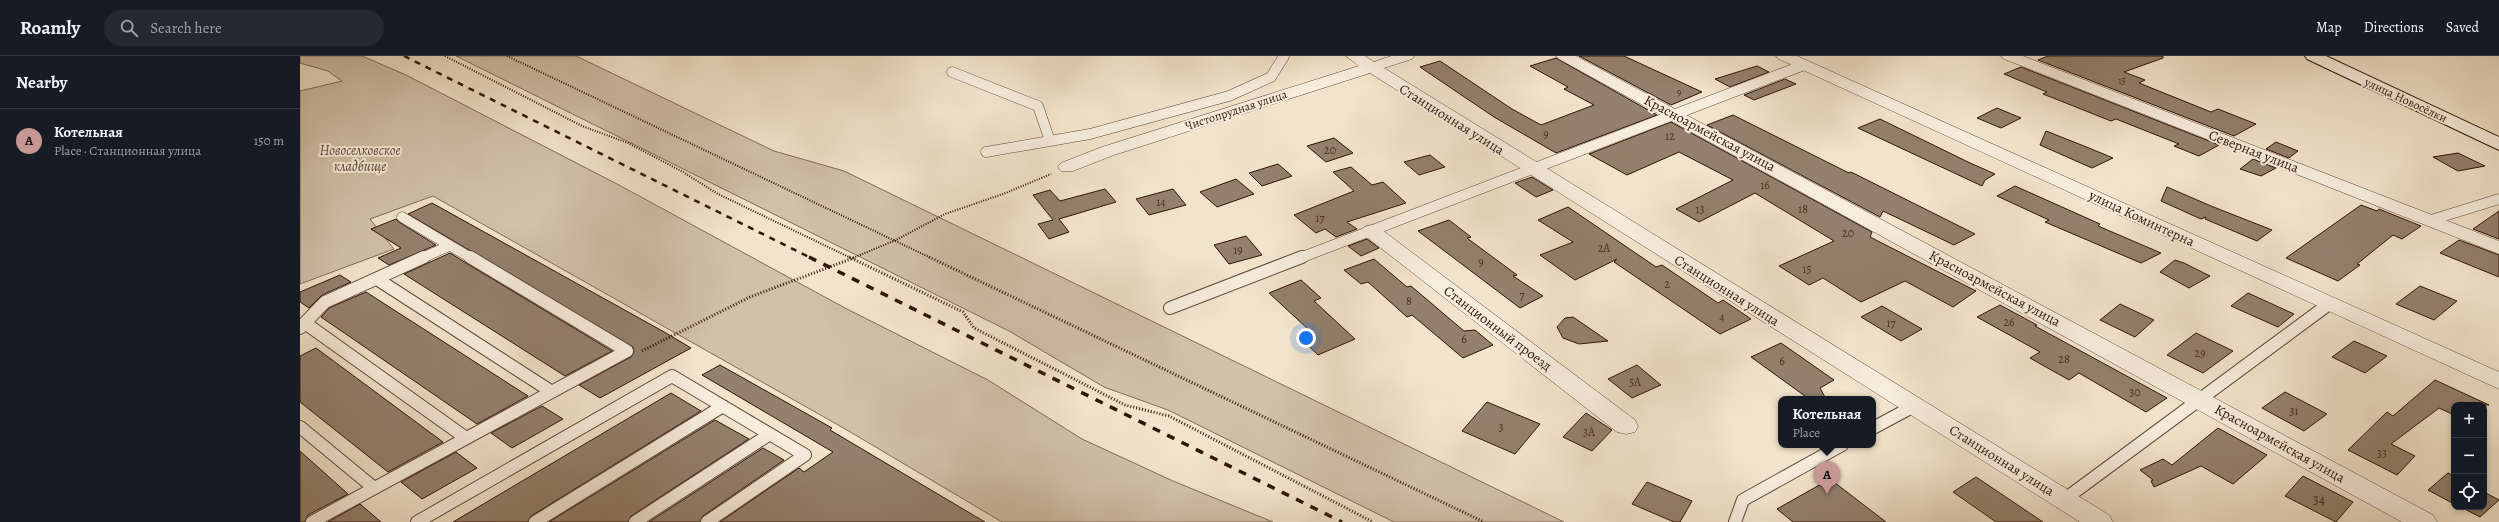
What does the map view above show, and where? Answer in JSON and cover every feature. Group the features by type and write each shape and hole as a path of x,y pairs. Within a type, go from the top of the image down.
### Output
{"street":[{"name":"Чистопрудная улица","path":"1067,167 1108,151 1363,62 1407,56"},
{"name":"Красноармейская улица","path":"1564,56 2201,399 2424,522"},
{"name":"улица Коминтерна","path":"1784,56 2499,381"},
{"name":"Северная улица","path":"2009,56 2431,220 2499,248"},
{"name":"улица Новосёлки","path":"2312,56 2499,144"},
{"name":"Станционная улица","path":"1363,62 2100,522"},
{"name":"Станционный проезд","path":"1371,231 1626,426"}],"lane":[{"path":"986,152 1090,134 1229,96 1271,77 1284,56"},
{"path":"1170,308 1534,170 1804,65"},
{"path":"952,72 1038,106 1050,141"},
{"path":"2431,220 2499,199"},
{"path":"402,217 444,240 449,246 627,351"},
{"path":"449,246 325,302 302,326 466,438"},
{"path":"377,278 552,392"},
{"path":"2065,499 2329,304"},
{"path":"312,522 627,351"},
{"path":"417,522 672,376 805,455 707,522"},
{"path":"535,522 723,406"},
{"path":"1876,426 1914,406"},
{"path":"300,427 374,488"},
{"path":"635,522 770,434"},
{"path":"1736,522 1743,500 1837,448"}],"path":[{"path":"445,56 582,126 628,143 683,172 718,194 854,258 962,312 974,328 1124,405 1169,416 1374,522"},
{"path":"507,56 896,240 1156,367 1484,522"},
{"path":"627,351 646,351 750,296 854,258 896,240 945,214 1003,194 1067,167"}],"green space":[{"name":"Новоселковское кладбище","path":"300,56 362,56 406,75 619,185 845,308 988,380 1082,439 1173,481 1273,522 1002,522 847,430 433,196 370,219 394,249 300,284 300,91 342,81 328,71 300,63"},
{"path":"456,56 576,56 774,151 844,171 1564,522 1394,522 1168,410 1104,387 1009,331"}],"building":[{"path":"1579,56 1624,56 1702,92 1671,105"},
{"path":"2048,56 2163,56 2163,58 2124,72 2145,80 2139,83 2211,112 2218,109 2256,124 2234,136 2038,60"},
{"path":"1556,58 1657,115 1556,153 1494,117 1420,67 1440,61 1512,109 1541,125 1594,105 1564,89 1568,87 1530,66"},
{"path":"1757,66 1769,72 1730,87 1715,79"},
{"path":"2021,67 2219,145 2199,156 2174,146 2179,144 2116,119 2111,121 2043,94 2047,92 2004,74"},
{"path":"1785,79 1796,84 1754,100 1744,95"},
{"path":"1997,108 2021,118 2001,128 1977,118"},
{"path":"1733,115 1975,234 1954,245 1883,211 1880,217 1707,125"},
{"path":"1880,119 1995,174 1985,180 1982,186 1858,128"},
{"path":"1671,122 1872,232 1870,237 1976,291 1953,307 1905,281 1861,302 1823,278 1809,285 1779,266 1834,241 1755,193 1699,222 1676,209 1733,180 1679,152 1627,175 1589,154"},
{"path":"2046,131 2113,158 2092,168 2040,145"},
{"path":"1334,138 1353,153 1326,162 1307,146"},
{"path":"2276,142 2298,151 2289,158 2266,149"},
{"path":"2458,153 2485,166 2458,171 2433,157"},
{"path":"1430,155 1445,167 1419,175 1404,162"},
{"path":"2253,159 2276,168 2261,176 2240,169"},
{"path":"1278,164 1292,176 1262,186 1249,173"},
{"path":"1351,167 1372,185 1383,182 1406,203 1347,222 1357,229 1336,237 1325,229 1316,233 1294,215 1354,191 1333,172"},
{"path":"1532,177 1553,190 1536,197 1515,183"},
{"path":"1236,179 1254,194 1217,207 1200,192"},
{"path":"2015,186 2100,224 2098,226 2161,253 2141,263 2045,222 2049,220 1997,196"},
{"path":"2167,187 2272,230 2257,241 2205,219 2206,217 2201,219 2161,201"},
{"path":"1105,189 1116,202 1059,219 1069,232 1049,239 1038,224 1053,220 1033,195 1050,190 1060,201"},
{"path":"1173,189 1186,205 1149,215 1136,199"},
{"path":"432,203 691,348 600,398 579,385 631,357 634,352 633,347 408,214"},
{"path":"2361,205 2377,211 2379,209 2421,226 2402,239 2393,235 2357,264 2360,265 2338,281 2286,258"},
{"path":"1568,207 1656,267 1662,265 1718,303 1723,300 1751,319 1720,334 1614,262 1617,259 1575,280 1540,255 1573,242 1538,220"},
{"path":"2499,211 2499,239 2473,229"},
{"path":"396,219 436,245 389,265 378,258 401,248 371,229"},
{"path":"1449,220 1471,237 1467,238 1517,275 1513,276 1543,296 1520,308 1418,231"},
{"path":"1246,236 1262,255 1229,264 1214,245"},
{"path":"1367,239 1379,248 1361,256 1348,246"},
{"path":"2459,240 2499,255 2499,277 2440,253"},
{"path":"450,253 612,351 565,376 404,274"},
{"path":"1374,259 1407,287 1411,286 1464,331 1475,330 1493,345 1463,358 1412,315 1407,317 1368,282 1361,284 1344,270"},
{"path":"2175,260 2210,276 2189,288 2160,272"},
{"path":"340,275 351,282 322,295 309,308 300,302 300,292"},
{"path":"1301,280 1321,298 1314,301 1355,339 1318,355 1297,335 1309,330 1269,293"},
{"path":"2420,286 2457,301 2434,320 2396,304"},
{"path":"366,292 528,396 477,424 321,317 329,308"},
{"path":"2248,293 2294,314 2278,327 2231,306"},
{"path":"2120,304 2154,320 2135,337 2100,320"},
{"path":"2000,305 2037,325 2035,326 2167,398 2146,412 2079,373 2069,380 2030,358 2040,352 1977,317"},
{"path":"1882,306 1922,329 1901,341 1861,317"},
{"path":"1573,317 1608,341 1579,344 1563,338 1557,327 1565,318"},
{"path":"2196,333 2233,351 2203,373 2167,355"},
{"path":"2354,341 2387,356 2365,373 2332,357"},
{"path":"1781,343 1834,380 1820,388 1824,396 1805,396 1751,357"},
{"path":"316,348 443,442 388,472 300,402 300,356"},
{"path":"720,365 832,428 830,430 985,522 720,522 799,468 804,472 833,452 702,375"},
{"path":"1637,365 1661,385 1632,398 1608,379"},
{"path":"2435,380 2483,402 2451,402 2451,414 2439,408 2391,444 2415,456 2397,475 2348,450 2387,412 2393,416"},
{"path":"2285,392 2327,414 2304,431 2262,408"},
{"path":"671,393 701,411 531,516 528,522 453,522"},
{"path":"1487,402 1540,424 1515,454 1462,431"},
{"path":"542,406 563,419 512,448 491,433"},
{"path":"1586,413 1612,430 1592,451 1563,437"},
{"path":"715,420 749,439 631,516 628,522 549,522"},
{"path":"2218,428 2267,455 2233,484 2201,466 2154,487 2151,481 2153,480 2140,470 2163,459 2172,465"},
{"path":"763,448 784,460 703,516 700,522 649,522"},
{"path":"300,451 348,494 308,515 305,522 300,522"},
{"path":"456,452 477,468 422,499 401,482"},
{"path":"2448,473 2451,474 2451,502 2428,490"},
{"path":"2303,476 2353,502 2336,522 2285,496"},
{"path":"1976,477 2043,522 1996,522 1953,492"},
{"path":"1830,479 1886,522 1793,522 1777,509"},
{"path":"1647,482 1692,501 1680,522 1674,522 1632,504"},
{"path":"2487,494 2499,500 2480,517 2467,510 2487,510"},
{"path":"360,504 381,522 328,522"}],"railway":[{"path":"404,56 811,258"},
{"path":"809,257 1342,522"}],"place":[{"name":"Котельная","path":"1827,494"}]}
